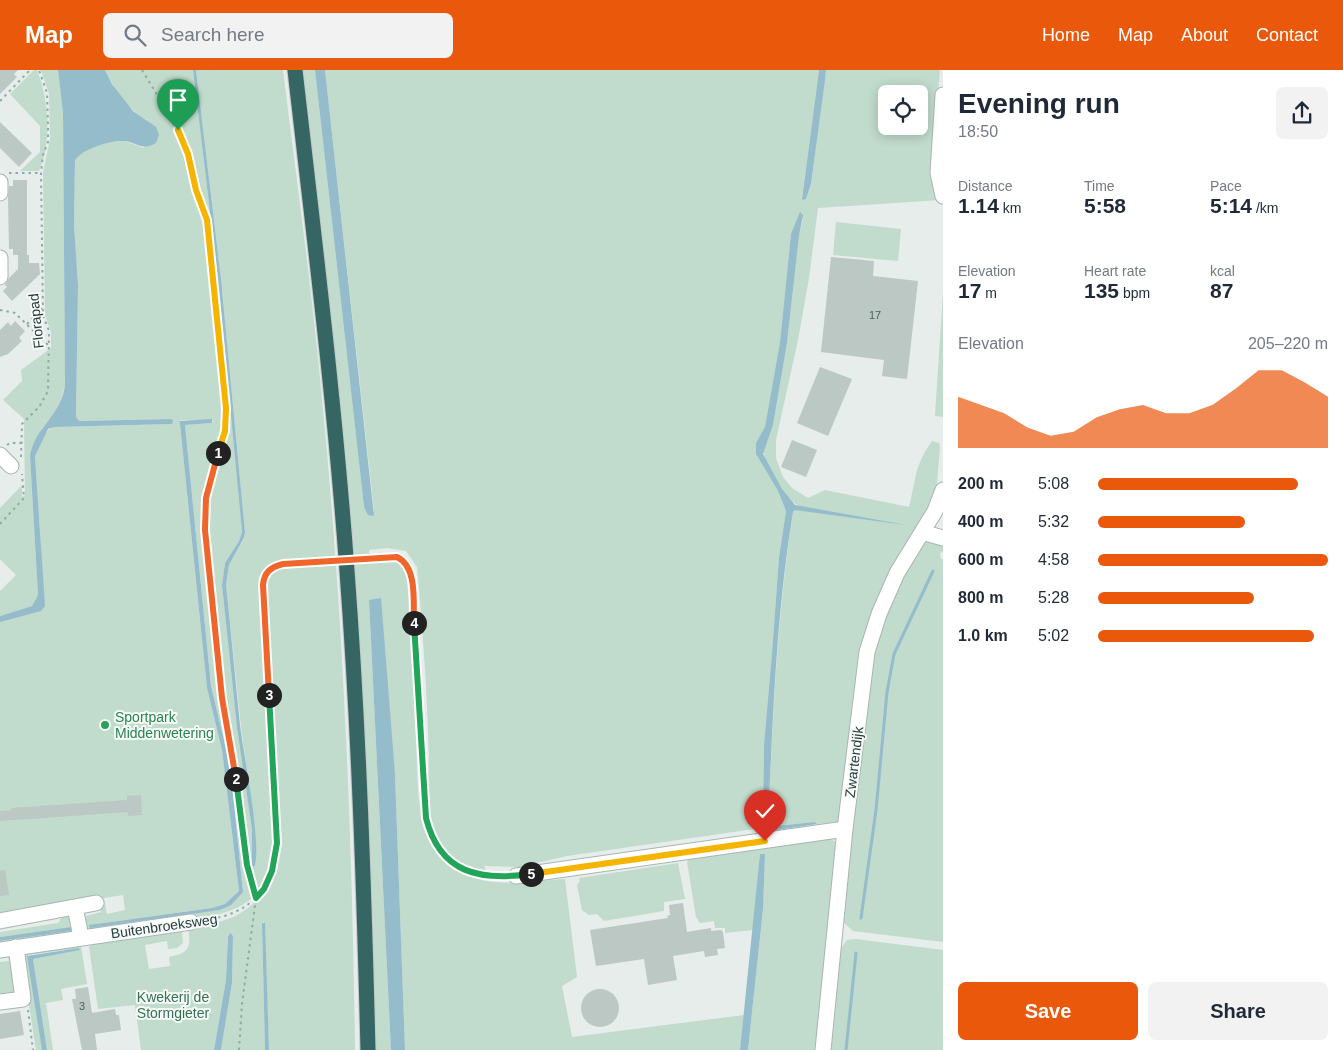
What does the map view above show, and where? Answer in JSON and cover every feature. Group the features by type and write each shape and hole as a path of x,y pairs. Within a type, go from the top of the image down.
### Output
{"highway":[{"path":"288,70 327,422 340,573 358,895 361,1050"},
{"path":"294,70 333,412 347,572 364,884 368,1050"}],"street":[{"path":"943,95 938,173 943,196"},
{"path":"0,193 4,178"},
{"path":"0,258 0,277"},
{"path":"0,455 18,466"},
{"name":"Zwartendijk","path":"823,1050 845,829 867,652 879,614 897,573 935,511 943,490"},
{"path":"922,532 943,538"},
{"path":"516,876 845,829"},
{"path":"0,921 96,903"},
{"path":"75,907 81,937"},
{"name":"Buitenbroeksweg","path":"0,950 192,922"},
{"path":"0,1002 23,999 16,947"}],"path":[{"path":"0,101 30,70"},
{"name":"Florapad","path":"0,524 24,498 18,466 22,424 39,407 48,391 49,331 42,308 42,155 48,142 48,125 47,93 39,70"},
{"path":"142,70 178,130 188,154 196,190 207,220 226,408 225,431 206,498 205,530 222,698 234,759 247,865 256,898 242,1004 240,1050"},
{"path":"4,178 42,173"},
{"path":"27,324 42,308"},
{"path":"0,310 15,313 49,346"},
{"name":"Buitenbroeksweg","path":"192,922 221,918 249,905 264,889 272,871 277,843 263,581 267,572 277,566 371,557 397,557 404,560 412,574 426,818 429,831 445,855 468,872 486,877 516,876"},
{"path":"23,999 28,1010 33,1050"}],"green space":[{"path":"34,70 37,70 44,94 47,120 46,147 39,171 20,171 40,152 40,126 10,94"},
{"path":"41,70 58,70 63,113 65,385 60,404 42,428 30,456 38,595 32,606 0,616 0,591 16,575 0,559 0,508 22,485 22,497 25,495 24,419 3,400 22,381 21,370 51,348 51,332 45,315 43,173 50,139 49,94"},
{"name":"Kwekerij de Stormgieter","path":"105,70 193,70 218,279 242,532 239,541 225,563 222,585 234,698 252,829 252,867 254,867 256,849 255,828 241,727 226,585 229,565 244,539 245,532 221,279 196,70 283,70 308,269 329,471 341,636 349,802 355,1050 269,1050 264,922 262,923 265,1050 221,1050 232,983 233,936 228,934 226,980 214,1050 141,1050 135,1005 98,1009 89,947 93,939 178,927 182,932 183,943 177,948 168,949 167,941 145,945 149,969 170,966 169,957 181,953 188,948 188,927 231,918 254,903 270,883 275,871 280,844 265,583 274,571 281,568 321,565 320,558 294,559 277,563 269,567 260,581 274,842 271,865 265,883 255,896 226,912 208,917 89,934 87,934 83,917 101,912 98,898 0,918 0,618 42,606 36,452 44,436 53,427 172,424 173,422 171,419 78,421 76,417 78,285 74,224 75,161 78,156 89,149 109,143 124,141 144,148 147,120 128,105 117,91","holes":["180,420 213,420 212,423 185,425 211,686 230,765 243,892 220,910 89,925 212,908 225,904 239,891 222,750 207,688 179,422","123,895 125,910 107,914 104,898"]},
{"path":"301,70 315,70 364,507 374,511 325,70 819,70 802,198 804,200 811,184 826,70 940,70 932,168 933,187 940,200 818,208 809,278 798,340 776,440 776,458 783,477 792,488 808,498 825,490 909,507 916,473 926,450 932,441 939,443 940,448 936,494 919,529 903,548 886,585 839,822 775,826 770,825 768,821 776,666 783,589 793,512 800,506 789,498 777,483 763,452 773,425 787,343 799,236 803,219 791,234 780,342 765,428 756,443 756,454 778,491 786,511 779,557 764,744 761,828 567,856 519,867 484,866 487,872 469,866 454,858 437,838 428,811 429,757 427,709 417,567 406,551 387,548 369,550 371,561 400,562 406,571 420,811 430,843 441,858 453,869 466,876 480,880 508,883 565,879 577,977 562,986 572,1037 744,1015 740,1050 405,1050 395,774 369,600 391,1050 371,1050 362,713"},
{"path":"836,222 901,229 898,261 833,255"},
{"path":"943,292 943,417 935,416"},
{"path":"929,541 943,542 943,552 940,553 941,559 943,559 943,942 853,931 844,923 842,917 872,647 891,597 920,546"},
{"path":"831,839 837,843 818,1050 748,1050 763,909 765,854 760,855 753,930 725,933 725,928 715,928 714,921 700,923 696,917 687,862 689,859"},
{"path":"678,863 685,899 664,902 664,911 604,921 597,914 589,915 582,910 577,885 580,881 579,878"},
{"path":"70,915 76,933 0,947 0,941 71,931 71,927 0,937 0,932 58,923 63,916"},
{"path":"855,939 943,950 943,1050 828,1050 841,948 847,940"},
{"path":"79,943 81,946 87,984 61,989 63,1000 46,1003 53,1050 47,1050 33,959 79,950 80,948 28,955 42,1050 36,1050 22,960 26,951"},
{"path":"0,953 9,954 15,993 0,998 0,962 9,961 8,957 0,959"}],"water":[{"path":"58,70 105,70 112,84 133,111 156,127 159,135 156,143 146,146 127,141 103,144 89,149 75,161 74,224 78,285 76,417 79,421 172,419 173,422 172,424 54,427 48,429 35,456 45,606 41,611 0,622 0,616 32,606 38,595 30,456 37,437 59,405 65,385 63,113"},
{"path":"193,70 196,70 221,279 245,532 244,538 229,565 226,585 240,725 252,799 256,841 254,867 252,866 252,829 237,727 222,585 225,563 239,541 242,532 218,279"},
{"path":"315,70 325,70 374,516 368,515 364,507"},
{"path":"819,70 826,70 825,80 811,184 806,199 803,200 802,199"},
{"path":"800,212 803,215 787,343 773,425 763,454 782,489 795,505 906,525 795,510 793,512 779,627 768,821 770,825 775,826 815,822 817,824 764,832 761,825 764,744 779,557 786,511 778,491 756,454 756,443 765,427 780,342 791,234"},
{"path":"212,419 212,423 185,425 211,686 230,765 243,892 231,905 220,910 90,928 89,925 212,908 225,904 239,891 222,750 207,688 179,421"},
{"path":"381,598 395,774 405,1050 391,1050 369,600"},
{"path":"760,854 765,854 763,909 748,1050 740,1050"},
{"path":"262,923 265,923 269,1050 265,1050"},
{"path":"71,927 73,929 71,931 0,941 0,937"},
{"path":"230,933 233,936 232,983 221,1050 214,1050 226,980 228,936"},
{"path":"79,948 80,950 33,959 47,1050 42,1050 27,956"}],"building":[{"path":"0,70 18,70 14,74 17,77 0,94"},
{"path":"0,122 32,153 19,167 0,148"},
{"path":"13,180 27,180 27,255 29,255 29,263 39,263 40,274 12,301 3,291 7,287 5,285 9,278 18,269 18,255 13,255 13,249 9,249 8,197 9,186 13,186"},
{"path":"831,257 874,261 873,276 918,281 907,379 882,376 884,360 821,352"},
{"path":"15,321 25,331 19,338 22,341 8,354 0,357 0,330 8,322 11,326"},
{"path":"820,367 852,379 828,436 797,423"},
{"path":"792,440 817,450 806,477 781,467"},
{"path":"141,795 142,815 128,816 128,812 0,821 0,811 12,810 11,808 127,800 127,796"},
{"path":"5,870 9,895 0,896 0,871"},
{"path":"683,903 687,932 711,928 711,931 721,930 723,932 725,948 717,949 718,955 705,957 704,951 673,956 677,980 648,985 644,959 596,966 590,930 668,918 667,916 670,915 669,905"},
{"path":"88,987 92,1013 115,1009 116,1015 119,1015 121,1030 95,1034 97,1050 82,1050 72,999 76,999 75,989"},
{"path":"600,989 607,990 613,995 618,1001 618,1015 613,1021 607,1026 600,1027 593,1026 587,1021 582,1015 581,1008 582,1001 587,995 593,990"},
{"path":"20,1011 24,1035 0,1039 0,1014"}],"waterway":[{"path":"861,918 876,810 887,692 894,654 933,571"},
{"path":"846,1050 856,953"}],"place":[{"name":"Sportpark Middenwetering","path":"105,725"}],"route":[{"path":"178,130 188,154 196,190 207,220 213,272 226,418 225,431 206,498 205,530 222,698 234,759 244,850 256,898 264,889 269,879 274,864 277,843 263,581 270,569 283,564 391,556 404,560 412,574 426,818 429,831 435,843 449,859 461,868 486,877 516,876 765,841"}]}
